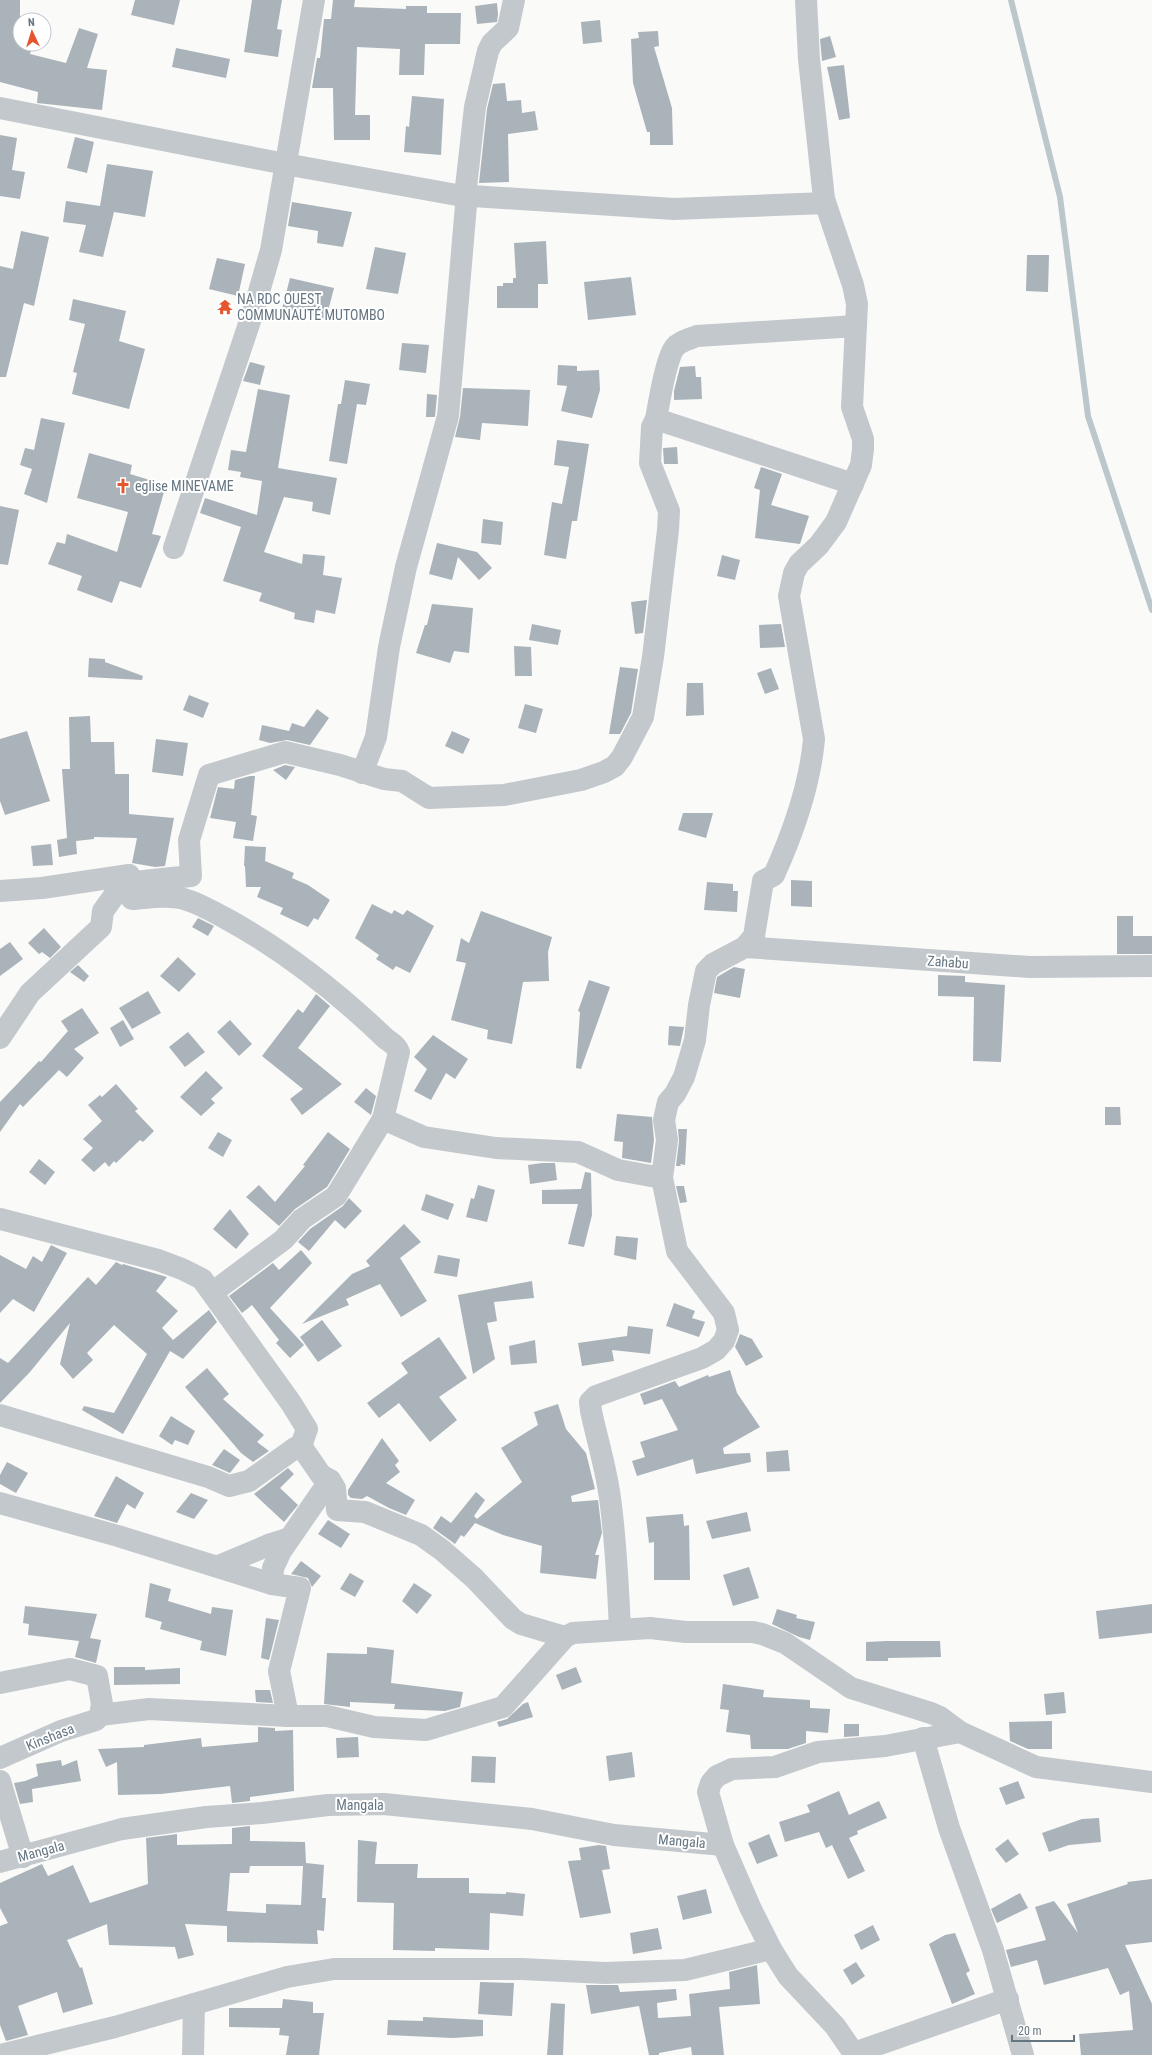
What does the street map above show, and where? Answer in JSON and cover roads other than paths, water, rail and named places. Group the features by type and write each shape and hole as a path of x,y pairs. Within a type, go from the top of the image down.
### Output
{"street":[{"path":"174,548 254,309 271,250 314,0"},
{"path":"362,773 376,737 391,640 406,567 448,416 466,205 464,196 475,107 488,51 492,43 508,28 514,0"},
{"path":"620,1630 615,1538 610,1496 590,1402 596,1396 702,1358 716,1350 724,1341 728,1330 724,1313 677,1251 662,1178 667,1140 664,1120 668,1102 675,1094 684,1077 695,1040 699,1005 706,971 713,964 745,947 754,936 763,881 774,875 789,842 812,758 814,739 789,596 790,584 799,564 819,545 836,522 861,465 863,449 862,439 852,407 857,304 853,285 825,203 809,59 806,0"},
{"path":"0,108 444,194 674,209 825,203"},
{"path":"213,1292 283,1240 302,1219 336,1196 383,1119 399,1052 397,1046 386,1039 372,1024 326,985 241,927 194,902 182,898 132,899 134,882 191,876 188,840 209,775 285,752 340,765 384,779 402,781 429,798 504,795 581,780 615,766 622,757 643,717 653,657 669,511 650,463 652,427 656,419 670,357 675,347 682,342 697,336 856,326"},
{"path":"656,419 853,484"},
{"path":"0,891 42,888 129,875 103,911 101,927 30,993 0,1038"},
{"name":"Zahabu","path":"745,947 1030,967 1152,966"},
{"path":"383,1119 424,1137 496,1148 578,1152 618,1170 662,1178"},
{"path":"0,1219 158,1260 182,1268 202,1279 213,1292 291,1403 307,1429 301,1446"},
{"path":"0,1414 201,1475 229,1486 249,1481 295,1448 301,1446"},
{"path":"301,1446 321,1475 330,1480 335,1488 337,1510 365,1512 420,1535 442,1550 474,1578 513,1619 521,1624 565,1637"},
{"path":"272,1584 273,1568 287,1539 330,1480"},
{"path":"0,1503 22,1508 219,1566 272,1584 300,1588 279,1671 288,1716"},
{"path":"219,1566 271,1544 287,1539"},
{"path":"0,1683 70,1669 97,1676 102,1704 100,1715 149,1708 288,1716 327,1716 374,1726 426,1730 503,1707 565,1637 584,1631 650,1628 686,1632 753,1632 785,1642 851,1688 932,1713 960,1732 1036,1767 1152,1782"},
{"name":"Kinshasa","path":"0,1758 61,1731 96,1720 100,1715"},
{"path":"960,1732 885,1746 818,1752 775,1767 732,1769 717,1776 711,1783 708,1792 723,1845 750,1907 771,1950 788,1976 835,2026 854,2054 1008,1999"},
{"path":"923,1738 949,1828 1008,1999 1023,2055"},
{"path":"0,1781 23,1857"},
{"name":"Mangala","path":"0,1862 122,1829 206,1817 262,1813 328,1805 384,1804 532,1819 614,1835 723,1845"},
{"path":"0,2055 115,2027 287,1977 334,1970 522,1969 605,1973 685,1970 771,1950"},
{"path":"193,2055 194,2004"}],"waterway":[{"path":"1011,0 1060,197 1088,416 1152,610"}],"place":[{"name":"NA RDC OUEST COMMUNAUTÉ MUTOMBO","path":"225,307"},
{"name":"eglise MINEVAME","path":"123,486"}]}
